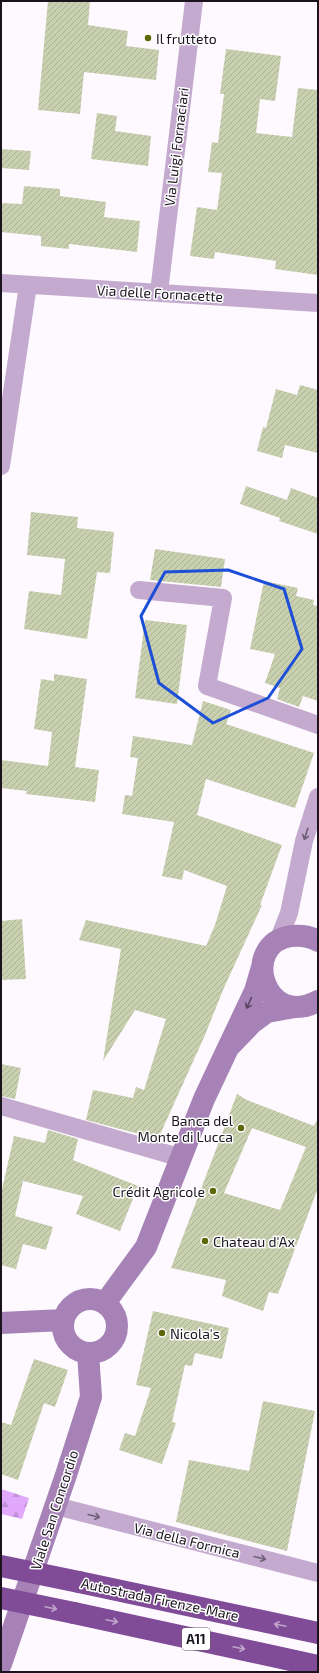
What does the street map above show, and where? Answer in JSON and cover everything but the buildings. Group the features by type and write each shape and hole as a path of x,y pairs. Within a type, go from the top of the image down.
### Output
{"highway":[{"name":"Autostrada Firenze-Mare","path":"1,1566 318,1633"},
{"name":"A11","path":"1,1598 318,1666"}],"street":[{"name":"Via Luigi Fornaciari","path":"158,292 194,1"},
{"name":"Via delle Fornacette","path":"1,283 318,303"},
{"path":"1,466 28,285"},
{"path":"139,590 223,598 207,686 318,725"},
{"path":"278,941 289,913 304,842 318,797"},
{"path":"105,1303 146,1247 204,1100 255,992 265,956 270,948 278,941 287,937 297,935 307,936 318,941"},
{"path":"262,967 266,987 272,996 279,1001 295,1007"},
{"path":"228,1048 252,1023 267,1012 303,1006 318,1001"},
{"path":"1,1106 182,1158"},
{"path":"93,1299 105,1303 116,1317 116,1335 111,1342 105,1348 97,1352 88,1353 79,1351 71,1346 65,1338 62,1329 66,1311 80,1300 93,1299"},
{"path":"1,1323 63,1320"},
{"name":"Viale San Concordio","path":"1,1664 56,1506 91,1397 88,1353"},
{"name":"Via della Formica","path":"56,1506 318,1573"}],"highlighted area":[{"path":"228,570 284,589 302,649 268,698 213,723 159,683 141,616 165,572"}],"green space":[{"path":"1,1489 29,1498 22,1519 1,1514"}],"place":[{"name":"Il frutteto","path":"148,38"},
{"name":"Banca del Monte di Lucca","path":"241,1128"},
{"name":"Crédit Agricole","path":"213,1191"},
{"name":"Chateau d'Ax","path":"205,1241"},
{"name":"Nicola's","path":"162,1333"}]}
